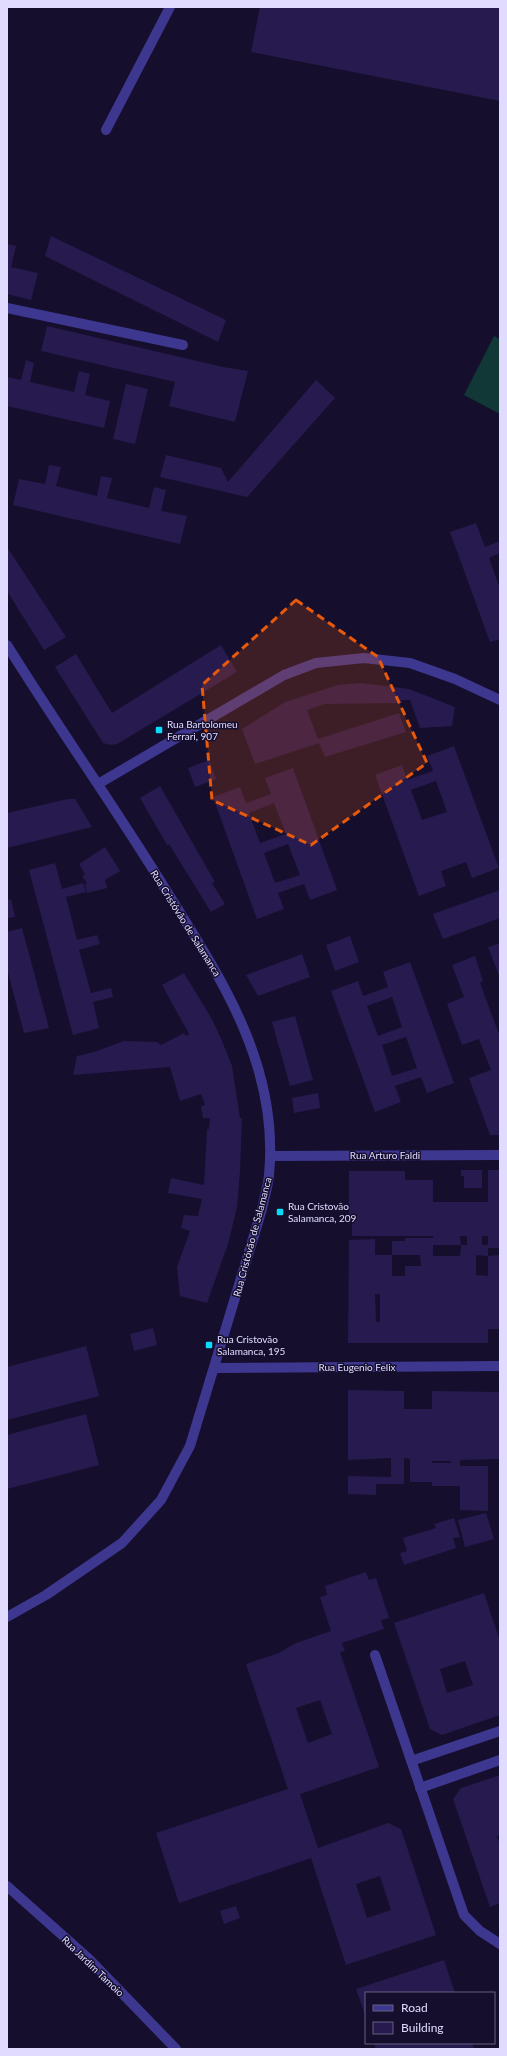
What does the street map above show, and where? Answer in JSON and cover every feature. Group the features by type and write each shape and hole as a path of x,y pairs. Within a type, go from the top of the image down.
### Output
{"street":[{"path":"106,130 170,7"},
{"path":"7,308 183,344"},
{"name":"Rua Cristóvão de Salamanca","path":"7,646 98,784 222,980 247,1033 261,1076 270,1125 269,1176 262,1210 190,1446 160,1500 122,1543 46,1595 7,1617"},
{"path":"98,784 284,675 316,663 364,658 410,664 455,679 500,700"},
{"name":"Rua Arturo Faldi","path":"270,1156 500,1155"},
{"name":"Rua Eugenio Felix","path":"214,1368 500,1366"},
{"path":"375,1655 464,1915 480,1931 500,1944"},
{"path":"411,1761 500,1731"},
{"path":"420,1788 500,1760"},
{"name":"Rua Jardim Tamoio","path":"7,1886 88,1959 176,2049"}],"highlighted area":[{"path":"296,600 378,657 427,763 311,845 212,800 202,685"}],"green space":[{"path":"494,336 500,339 500,414 464,395"}],"building":[{"path":"260,7 500,7 500,101 251,52"},
{"path":"51,236 226,320 218,342 45,256"},
{"path":"7,244 16,246 11,267 38,273 31,300 7,294"},
{"path":"47,326 223,367 248,371 235,422 169,406 175,382 41,351"},
{"path":"26,360 34,363 30,382 74,392 79,371 90,374 85,395 110,401 104,428 7,406 7,377 21,380"},
{"path":"316,380 335,398 247,497 160,477 166,455 221,468 228,482"},
{"path":"126,384 148,389 135,444 113,439"},
{"path":"49,465 61,467 56,486 97,496 101,476 112,478 107,498 149,508 154,487 166,490 161,511 187,516 180,544 13,505 19,479 45,484"},
{"path":"476,523 485,547 500,541 500,553 489,558 500,589 500,639 490,642 450,532"},
{"path":"7,547 66,637 44,650 7,591"},
{"path":"221,645 237,672 117,744 111,745 103,743 55,667 76,654 112,713"},
{"path":"361,683 409,689 455,707 452,726 420,728 410,700 402,700 402,703 325,704 307,710 318,739 399,713 406,732 325,757 319,743 255,764 242,729 285,702 338,685"},
{"path":"454,746 499,868 472,878 466,862 441,871 446,886 419,896 375,775 402,765 407,780 433,771 427,756","holes":["436,781 447,812 422,820 411,790"]},
{"path":"209,760 216,779 195,787 188,768"},
{"path":"293,768 337,890 310,900 304,884 278,893 284,909 257,919 213,797 240,787 246,803 271,794 265,778","holes":["274,803 286,834 260,843 249,813","288,844 300,875 275,883 264,853"]},
{"path":"160,786 215,882 212,883 225,904 211,912 169,844 167,845 140,798"},
{"path":"68,799 75,799 92,827 7,848 7,813"},
{"path":"105,847 120,871 105,880 107,888 87,893 85,885 87,883 82,876 85,874 79,864"},
{"path":"55,863 62,889 83,883 86,892 66,897 77,940 97,935 100,944 79,950 91,993 111,988 113,997 93,1002 99,1028 73,1035 29,870"},
{"path":"500,890 500,918 443,939 433,914"},
{"path":"11,899 15,917 7,918 7,900"},
{"path":"22,928 49,1028 24,1033 7,969 7,932"},
{"path":"350,936 359,962 335,971 326,945"},
{"path":"500,943 500,978 488,947"},
{"path":"302,954 310,977 258,996 246,975"},
{"path":"475,956 483,981 480,983 500,1037 500,1135 490,1135 469,1078 491,1070 479,1039 462,1045 447,1004 464,997 452,965"},
{"path":"410,962 454,1083 427,1093 421,1077 395,1086 401,1102 375,1112 331,991 358,981 363,996 388,987 383,972","holes":["392,997 402,1027 378,1036 367,1006","406,1037 417,1068 392,1076 382,1045"]},
{"path":"184,973 213,1021 232,1066 240,1118 242,1118 237,1207 228,1244 207,1303 180,1296 177,1267 190,1231 181,1228 184,1215 198,1216 202,1199 168,1193 171,1178 204,1185 207,1129 209,1129 210,1118 203,1118 201,1106 205,1105 201,1094 180,1101 170,1067 73,1075 77,1056 94,1052 124,1041 157,1042 161,1045 184,1033 186,1036 189,1034 162,985"},
{"path":"295,1016 313,1080 290,1086 272,1022"},
{"path":"318,1093 320,1108 294,1113 292,1098"},
{"path":"461,1170 482,1170 482,1188 464,1188 464,1176 461,1176"},
{"path":"488,1170 500,1170 500,1248 488,1248 488,1256 500,1255 500,1329 488,1329 488,1343 348,1343 349,1240 375,1239 375,1255 392,1255 392,1241 405,1241 405,1238 433,1238 433,1236 352,1236 352,1223 349,1223 349,1171 405,1171 405,1180 433,1180 433,1202 488,1202","holes":["460,1236 467,1236 467,1245 461,1245","482,1236 488,1236 488,1245 482,1245","433,1245 461,1245 460,1256 433,1256","392,1255 420,1255 421,1266 405,1266 405,1276 392,1276","476,1255 488,1256 488,1276 476,1275","375,1294 380,1294 380,1322 376,1322"]},
{"path":"153,1328 157,1345 134,1351 130,1334"},
{"path":"86,1346 99,1396 7,1420 7,1367"},
{"path":"348,1390 404,1391 404,1409 432,1409 432,1391 500,1392 500,1459 460,1460 460,1466 488,1466 488,1511 460,1510 460,1486 432,1486 432,1482 410,1482 410,1459 404,1458 404,1484 376,1484 376,1495 348,1494 348,1476 391,1477 391,1458 348,1460","holes":["432,1461 451,1461 451,1463 432,1463"]},
{"path":"86,1414 99,1465 7,1489 7,1435"},
{"path":"486,1513 494,1539 465,1547 458,1520"},
{"path":"454,1518 460,1537 453,1538 456,1548 404,1565 400,1553 407,1551 403,1538 436,1528 434,1524"},
{"path":"366,1572 369,1580 376,1578 389,1618 381,1620 384,1629 342,1643 345,1651 340,1652 379,1767 300,1794 318,1848 388,1823 401,1829 436,1935 346,1965 311,1858 179,1903 156,1833 288,1789 246,1664 279,1653 296,1643 331,1631 320,1597 327,1595 325,1586","holes":["320,1700 332,1734 308,1743 296,1708","380,1876 391,1910 367,1918 356,1884"]},
{"path":"484,1593 500,1641 500,1715 442,1735 430,1729 394,1623","holes":["465,1661 473,1685 447,1693 440,1669"]},
{"path":"500,1775 500,1835 497,1836 500,1846 500,1903 490,1907 453,1799 461,1788"},
{"path":"236,1906 240,1918 224,1924 220,1911"},
{"path":"444,1960 455,1992 365,1992 365,2014 356,1989"},
{"path":"374,2044 472,2044 474,2049 376,2049"}],"place":[{"name":"Rua Bartolomeu Ferrari, 907","path":"159,730"},
{"name":"Rua Cristovão Salamanca, 209","path":"280,1212"},
{"name":"Rua Cristovão Salamanca, 195","path":"209,1345"}]}
